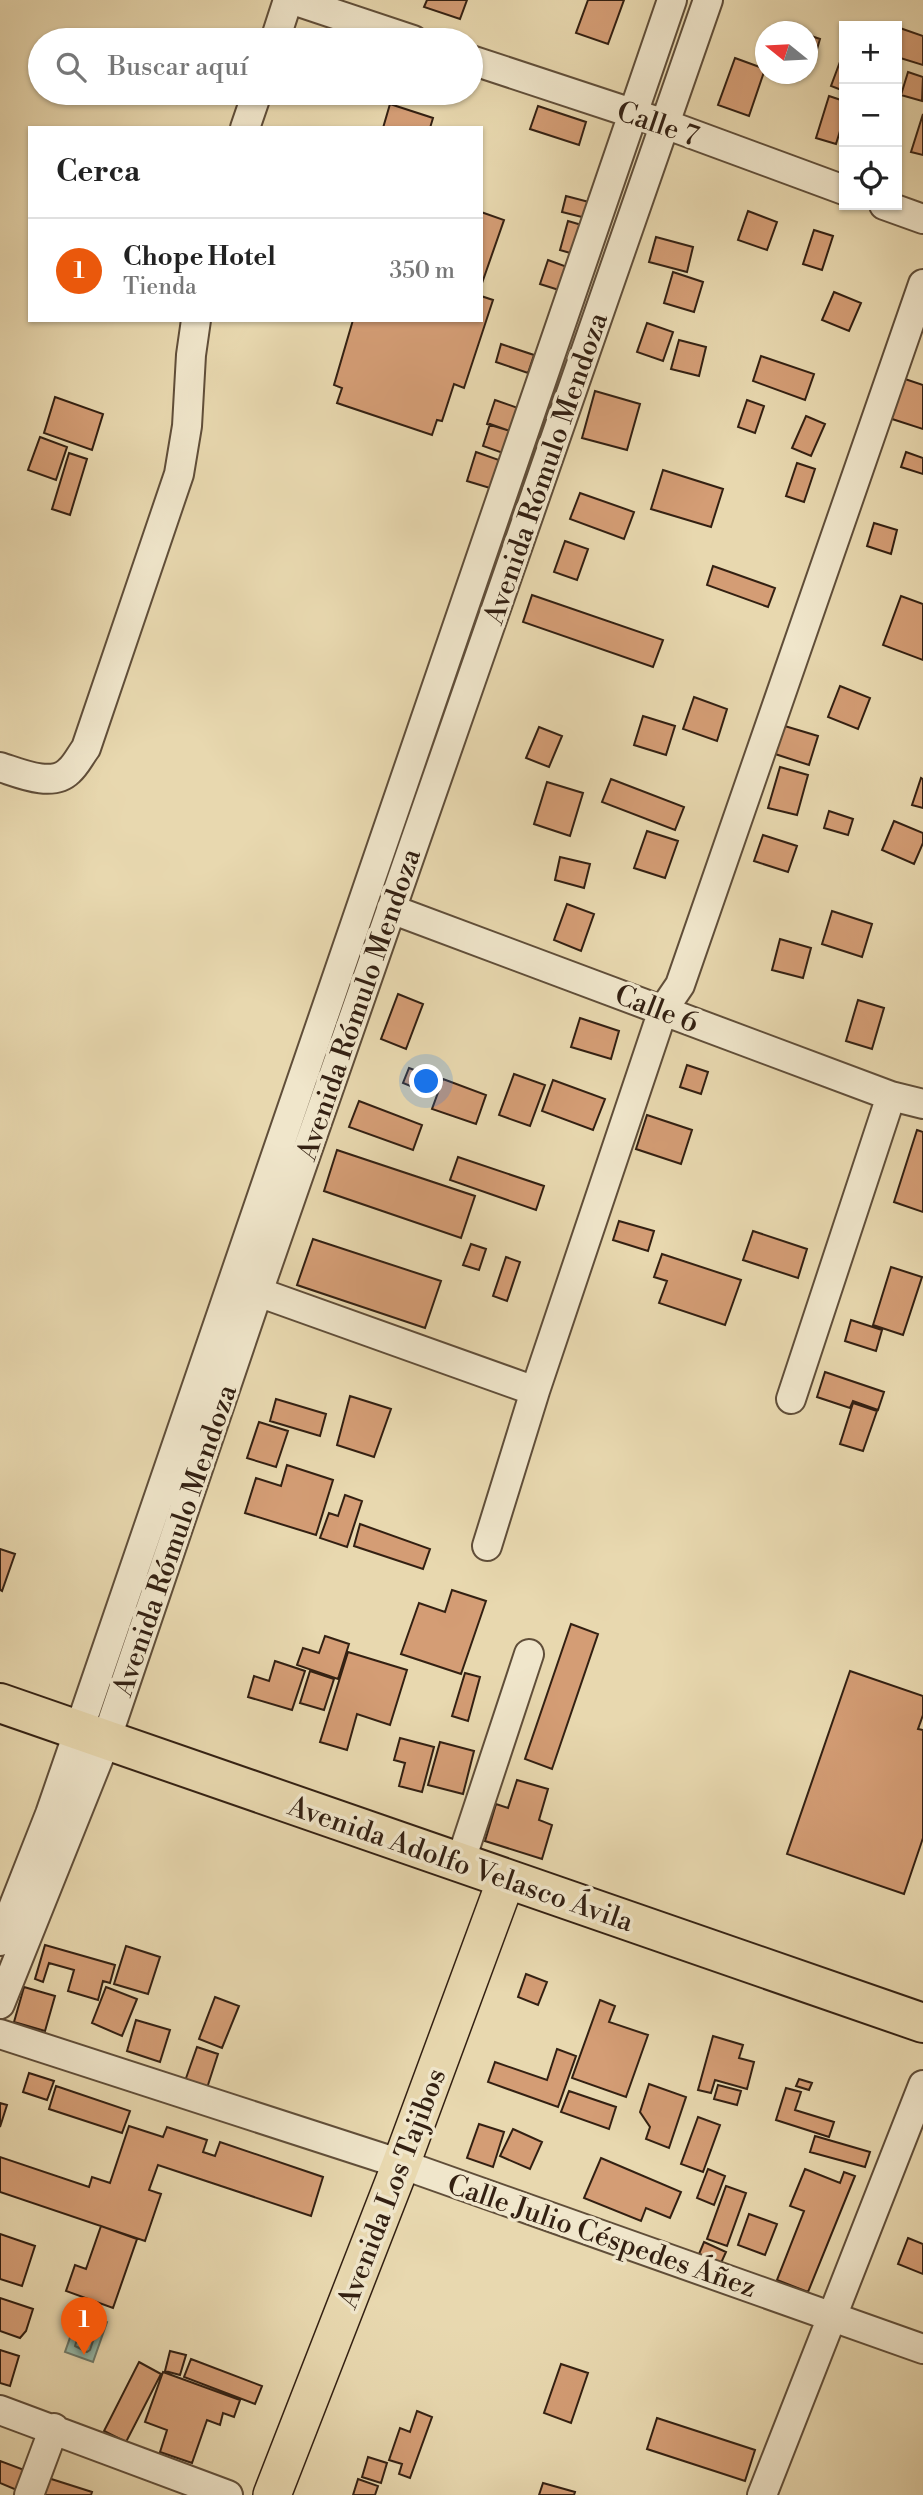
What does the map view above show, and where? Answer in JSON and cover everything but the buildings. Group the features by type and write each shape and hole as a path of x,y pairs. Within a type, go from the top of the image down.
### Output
{"highway":[{"name":"Avenida Adolfo Velasco Ávila","path":"0,1703 506,1880 921,2016"}],"main road":[{"name":"Avenida Los Tajibos","path":"272,2495 401,2164 506,1880"}],"street":[{"path":"280,28 291,0 376,28"},
{"name":"Avenida Rómulo Mendoza","path":"0,1941 50,1814 93,1735 231,1286 672,0"},
{"name":"Avenida Rómulo Mendoza","path":"0,2004 93,1735 258,1292 708,0"},
{"name":"Calle 7","path":"483,64 665,124 839,188"},
{"path":"246,126 253,105"},
{"path":"898,210 923,219"},
{"path":"487,1546 535,1391 663,1010 680,985 923,284"},
{"path":"0,767 32,778 50,778 68,773 86,748 179,474 187,426 196,322"},
{"name":"Calle 6","path":"391,909 891,1096 923,1104"},
{"path":"790,1399 891,1096"},
{"path":"231,1286 258,1292 535,1391"},
{"path":"460,1863 529,1654"},
{"name":"Calle Julio Céspedes Áñez","path":"0,2034 401,2164 923,2349"},
{"path":"762,2495 923,2085"},
{"path":"0,2410 228,2495"},
{"path":"29,2495 54,2428"}],"water":[{"path":"79,2312 107,2322 93,2362 65,2352"}],"place":[{"name":"Chope Hotel","path":"84,2355"}]}
